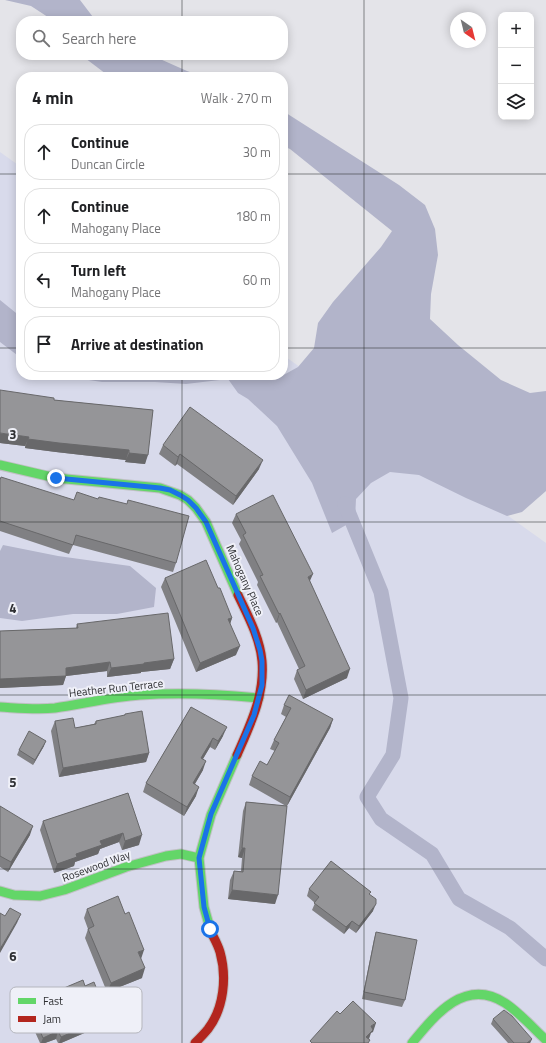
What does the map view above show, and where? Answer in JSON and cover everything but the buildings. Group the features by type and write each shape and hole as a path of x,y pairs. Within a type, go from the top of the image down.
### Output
{"street":[{"name":"Mahogany Place","path":"0,465 56,478 160,488 180,495 188,500 206,522 257,638 262,661 262,685 254,715 211,814 199,858"},
{"name":"Heather Run Terrace","path":"0,707 34,709 54,708 105,699 177,693 259,698"},
{"name":"Rosewood Way","path":"0,892 17,896 51,894 128,867 171,855 182,854 199,858"},
{"path":"194,1043 201,1037 214,1020 221,1001 224,980 220,952 210,929 204,907 199,858"},
{"path":"412,1043 446,1006 456,999 470,995 485,995 503,1002 546,1040"}],"shaded area":[{"path":"5,0 80,0 92,16 46,16 31,6"},
{"path":"88,60 162,60 190,72 103,72"},
{"path":"288,114 399,185 425,205 435,229 438,255 431,294 430,319 458,345 501,380 530,393 546,391 546,491 522,512 507,516 419,475 390,472 371,483 356,499 355,520 332,533 312,483 277,426 248,399 238,393 229,380 288,380 288,373 298,367 314,348 318,323 333,302 381,247 392,231 288,148"},
{"path":"0,152 16,163 16,380 288,380 288,359 546,543 546,1043 0,1043"},
{"path":"0,300 16,313 16,354 0,342"},
{"path":"89,380 220,380 186,384 155,382 102,382"},
{"path":"3,545 58,556 130,566 156,588 154,607 117,614 73,614 22,621 0,618 0,551"}],"waterway":[{"path":"345,504 381,592 401,698 393,755 367,797 381,819 432,854 459,899 510,928 546,959"}],"traffic: fast":[{"path":"0,465 56,478 160,488 180,495 196,508 206,522 238,595"},
{"path":"0,707 48,709 118,697 155,694 229,695 259,698"},
{"path":"211,932 204,907 199,858 211,815 237,755"},
{"path":"0,891 14,895 40,896 64,890 126,867 166,856 181,854 199,858"},
{"path":"412,1043 441,1011 464,997 477,994 490,996 505,1003 546,1040"}],"traffic: jam":[{"path":"237,755 256,710 262,674 262,661 259,644 238,595"},
{"path":"195,1043 206,1031 218,1012 223,992 222,962 219,949 211,932"}],"route":[{"path":"56,478 160,488 170,490 188,500 206,522 257,638 263,673 259,698 254,715 211,814 199,858 204,907 210,929"}]}
